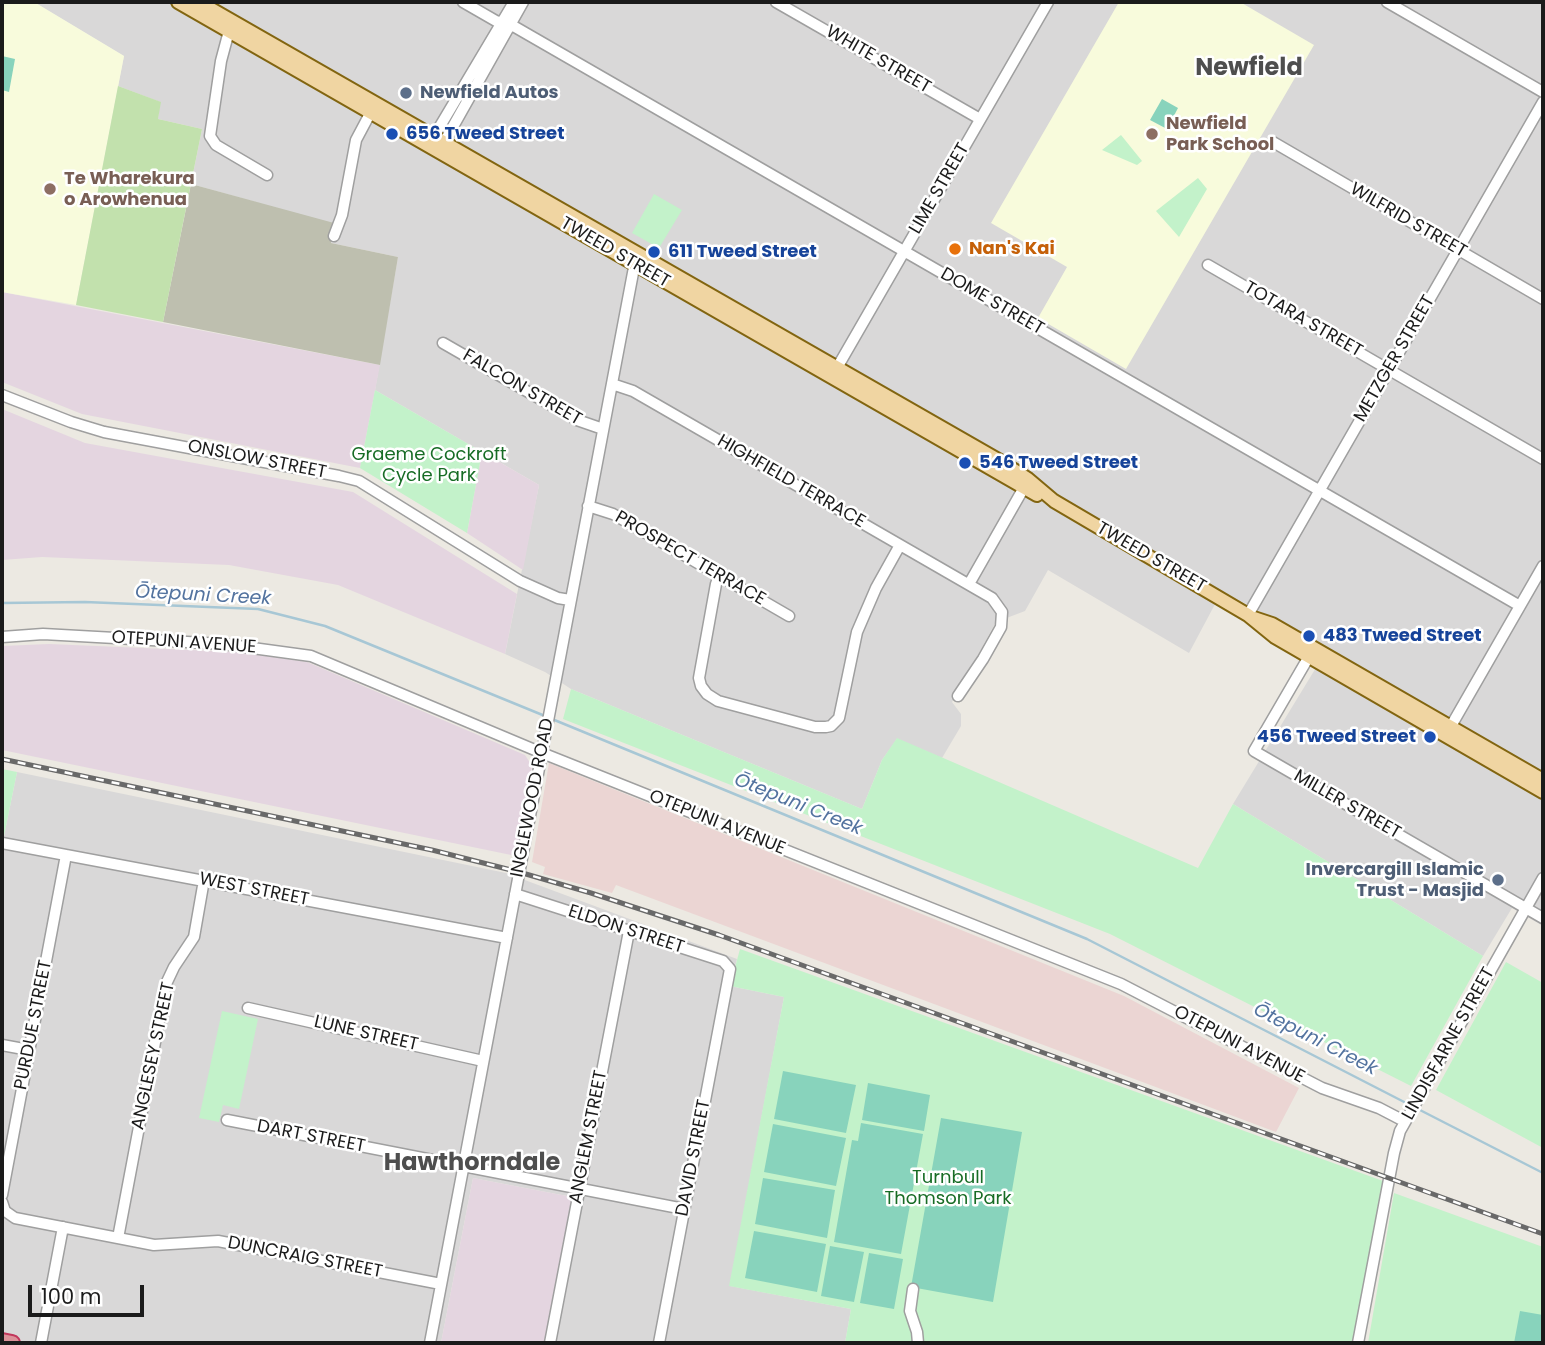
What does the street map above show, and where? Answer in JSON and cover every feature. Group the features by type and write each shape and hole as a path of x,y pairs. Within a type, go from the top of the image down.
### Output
{"highway":[{"path":"2,1341 12,1343"}],"main road":[{"name":"TWEED STREET","path":"178,2 437,144 835,372 1000,461 1026,484 1248,615 1272,624 1312,653 1448,731 1543,780"},
{"name":"TWEED STREET","path":"199,2 373,108"},
{"name":"TWEED STREET","path":"1448,731 1543,792"}],"street":[{"name":"DOME STREET","path":"463,2 904,251 1520,606"},
{"path":"506,24 514,2"},
{"path":"437,144 506,24 523,2"},
{"name":"WHITE STREET","path":"776,2 980,119"},
{"name":"LIME STREET","path":"835,372 1048,2"},
{"path":"1387,2 1543,92"},
{"path":"229,31 221,61 210,136 216,145 267,175"},
{"name":"METZGER STREET","path":"1248,615 1543,102"},
{"path":"334,236 342,215 356,140 373,108"},
{"name":"WILFRID STREET","path":"1273,142 1543,299"},
{"name":"INGLEWOOD ROAD","path":"429,1343 636,258"},
{"name":"TOTARA STREET","path":"1208,265 1543,459"},
{"name":"FALCON STREET","path":"443,343 577,420 603,429"},
{"name":"HIGHFIELD TERRACE","path":"612,384 632,391 969,584 998,604 1003,619 996,636 958,696"},
{"name":"ONSLOW STREET","path":"2,395 104,432 359,481 520,580 558,598 570,600"},
{"path":"969,584 1026,484"},
{"name":"PROSPECT TERRACE","path":"588,506 613,514 789,615"},
{"path":"719,576 701,665 701,686 718,701 815,727 826,727 839,718 858,632 876,588 900,545"},
{"path":"1448,731 1543,566"},
{"name":"OTEPUNI AVENUE","path":"2,637 43,634 223,643 311,656 542,753 1121,984 1322,1088 1404,1121"},
{"name":"MILLER STREET","path":"1312,653 1254,751 1543,918"},
{"name":"WEST STREET","path":"2,842 506,938"},
{"name":"PURDUE STREET","path":"2,1195 66,855"},
{"name":"LINDISFARNE STREET","path":"1358,1343 1394,1153 1404,1121 1543,878"},
{"name":"ANGLESEY STREET","path":"118,1238 166,984 194,937 204,880"},
{"name":"ELDON STREET","path":"515,894 723,961 727,964 729,973"},
{"name":"ANGLEM STREET","path":"550,1343 629,931"},
{"name":"DAVID STREET","path":"659,1343 729,973"},
{"name":"LUNE STREET","path":"248,1008 483,1061"},
{"path":"2,1045 29,1050"},
{"name":"DART STREET","path":"227,1120 684,1209"},
{"name":"DUNCRAIG STREET","path":"4,1207 15,1218 118,1238 162,1245 218,1241 441,1284"},
{"path":"41,1343 63,1227"},
{"path":"913,1289 910,1311 918,1343"}],"shaded area":[{"name":"Te Wharekura o Arowhenua","path":"2,2 34,2 124,56 76,305 2,292"},
{"path":"34,2 1543,2 1543,926 1512,908 1483,956 1233,804 1328,648 1222,591 1189,653 1048,570 1025,611 996,622 952,702 961,714 961,726 942,758 897,739 882,760 862,809 571,689 545,672 505,654 539,485 375,390 398,257 331,243 334,224 191,184 202,129 158,119 160,102 118,86 124,56"},
{"name":"Newfield Park School","path":"1119,2 1240,2 1314,45 1126,369 1038,318 1067,267 991,223"},
{"path":"191,184 334,223 331,243 398,257 380,365 163,322"},
{"path":"2,292 380,365 360,468 82,414 2,382"},
{"path":"2,409 85,443 353,492 517,594 505,654 338,585 229,565 42,557 2,560"},
{"path":"482,452 539,485 523,570 467,533"},
{"path":"49,644 238,652 307,662 525,755 532,766 516,856 2,750 2,646"},
{"path":"549,763 1124,996 1299,1088 1276,1132 616,885 612,893 543,874 545,867 532,862"},
{"path":"17,772 506,873 737,959 730,986 784,997 730,1286 851,1309 845,1343 544,1343 572,1197 473,1178 441,1343 2,1343 2,846"},
{"path":"473,1178 572,1197 544,1343 441,1343"}],"green space":[{"path":"2,56 15,59 9,92 2,90"},
{"path":"118,86 161,102 158,119 202,129 163,322 76,305"},
{"path":"1162,99 1178,108 1167,129 1150,120"},
{"path":"1121,135 1142,161 1137,165 1102,150"},
{"path":"1198,178 1207,189 1179,237 1156,211"},
{"path":"654,194 682,210 659,248 632,233"},
{"name":"Graeme Cockroft Cycle Park","path":"375,390 482,452 467,533 360,468"},
{"path":"571,689 862,809 882,760 897,738 1198,868 1233,804 1483,956 1411,1086 1110,934 563,719"},
{"path":"2,769 17,772 4,836 2,835"},
{"name":"Turnbull Thomson Park","path":"740,949 1383,1181 1352,1343 845,1343 851,1309 729,1286 784,997 730,986"},
{"path":"1506,962 1543,983 1543,1148 1436,1090"},
{"path":"222,1011 258,1019 239,1109 223,1105 219,1122 199,1118"},
{"path":"783,1071 856,1085 846,1133 774,1119"},
{"path":"868,1083 930,1095 924,1131 862,1120"},
{"path":"941,1118 1022,1132 993,1302 911,1287"},
{"path":"861,1123 923,1134 901,1254 834,1242 852,1140 858,1141"},
{"path":"773,1124 846,1138 836,1186 764,1172"},
{"path":"763,1178 835,1190 827,1238 755,1224"},
{"path":"1394,1193 1543,1247 1543,1343 1368,1343"},
{"path":"754,1231 826,1244 817,1292 745,1278"},
{"path":"830,1246 864,1252 854,1302 821,1296"},
{"path":"869,1253 903,1259 894,1309 860,1303"},
{"path":"1520,1311 1543,1315 1543,1343 1514,1343"}],"waterway":[{"name":"Ōtepuni Creek","path":"2,603 85,602 258,609 325,626 545,716"},
{"name":"Ōtepuni Creek","path":"552,719 1087,939 1410,1105"},
{"name":"Ōtepuni Creek","path":"1416,1108 1543,1173"}],"railway":[{"path":"2,759 432,850 591,893 719,935 1543,1234"}],"place":[{"name":"Newfield Autos","path":"406,93"},
{"name":"656 Tweed Street","path":"392,134"},
{"name":"Newfield Park School","path":"1152,134"},
{"name":"Te Wharekura o Arowhenua","path":"50,189"},
{"name":"Nan's Kai","path":"955,249"},
{"name":"611 Tweed Street","path":"654,252"},
{"name":"546 Tweed Street","path":"965,463"},
{"name":"483 Tweed Street","path":"1309,636"},
{"name":"456 Tweed Street","path":"1430,737"},
{"name":"Invercargill Islamic Trust - Masjid","path":"1498,880"}],"district":[{"name":"Newfield","path":"1249,69"},
{"name":"Hawthorndale","path":"472,1164"}]}
